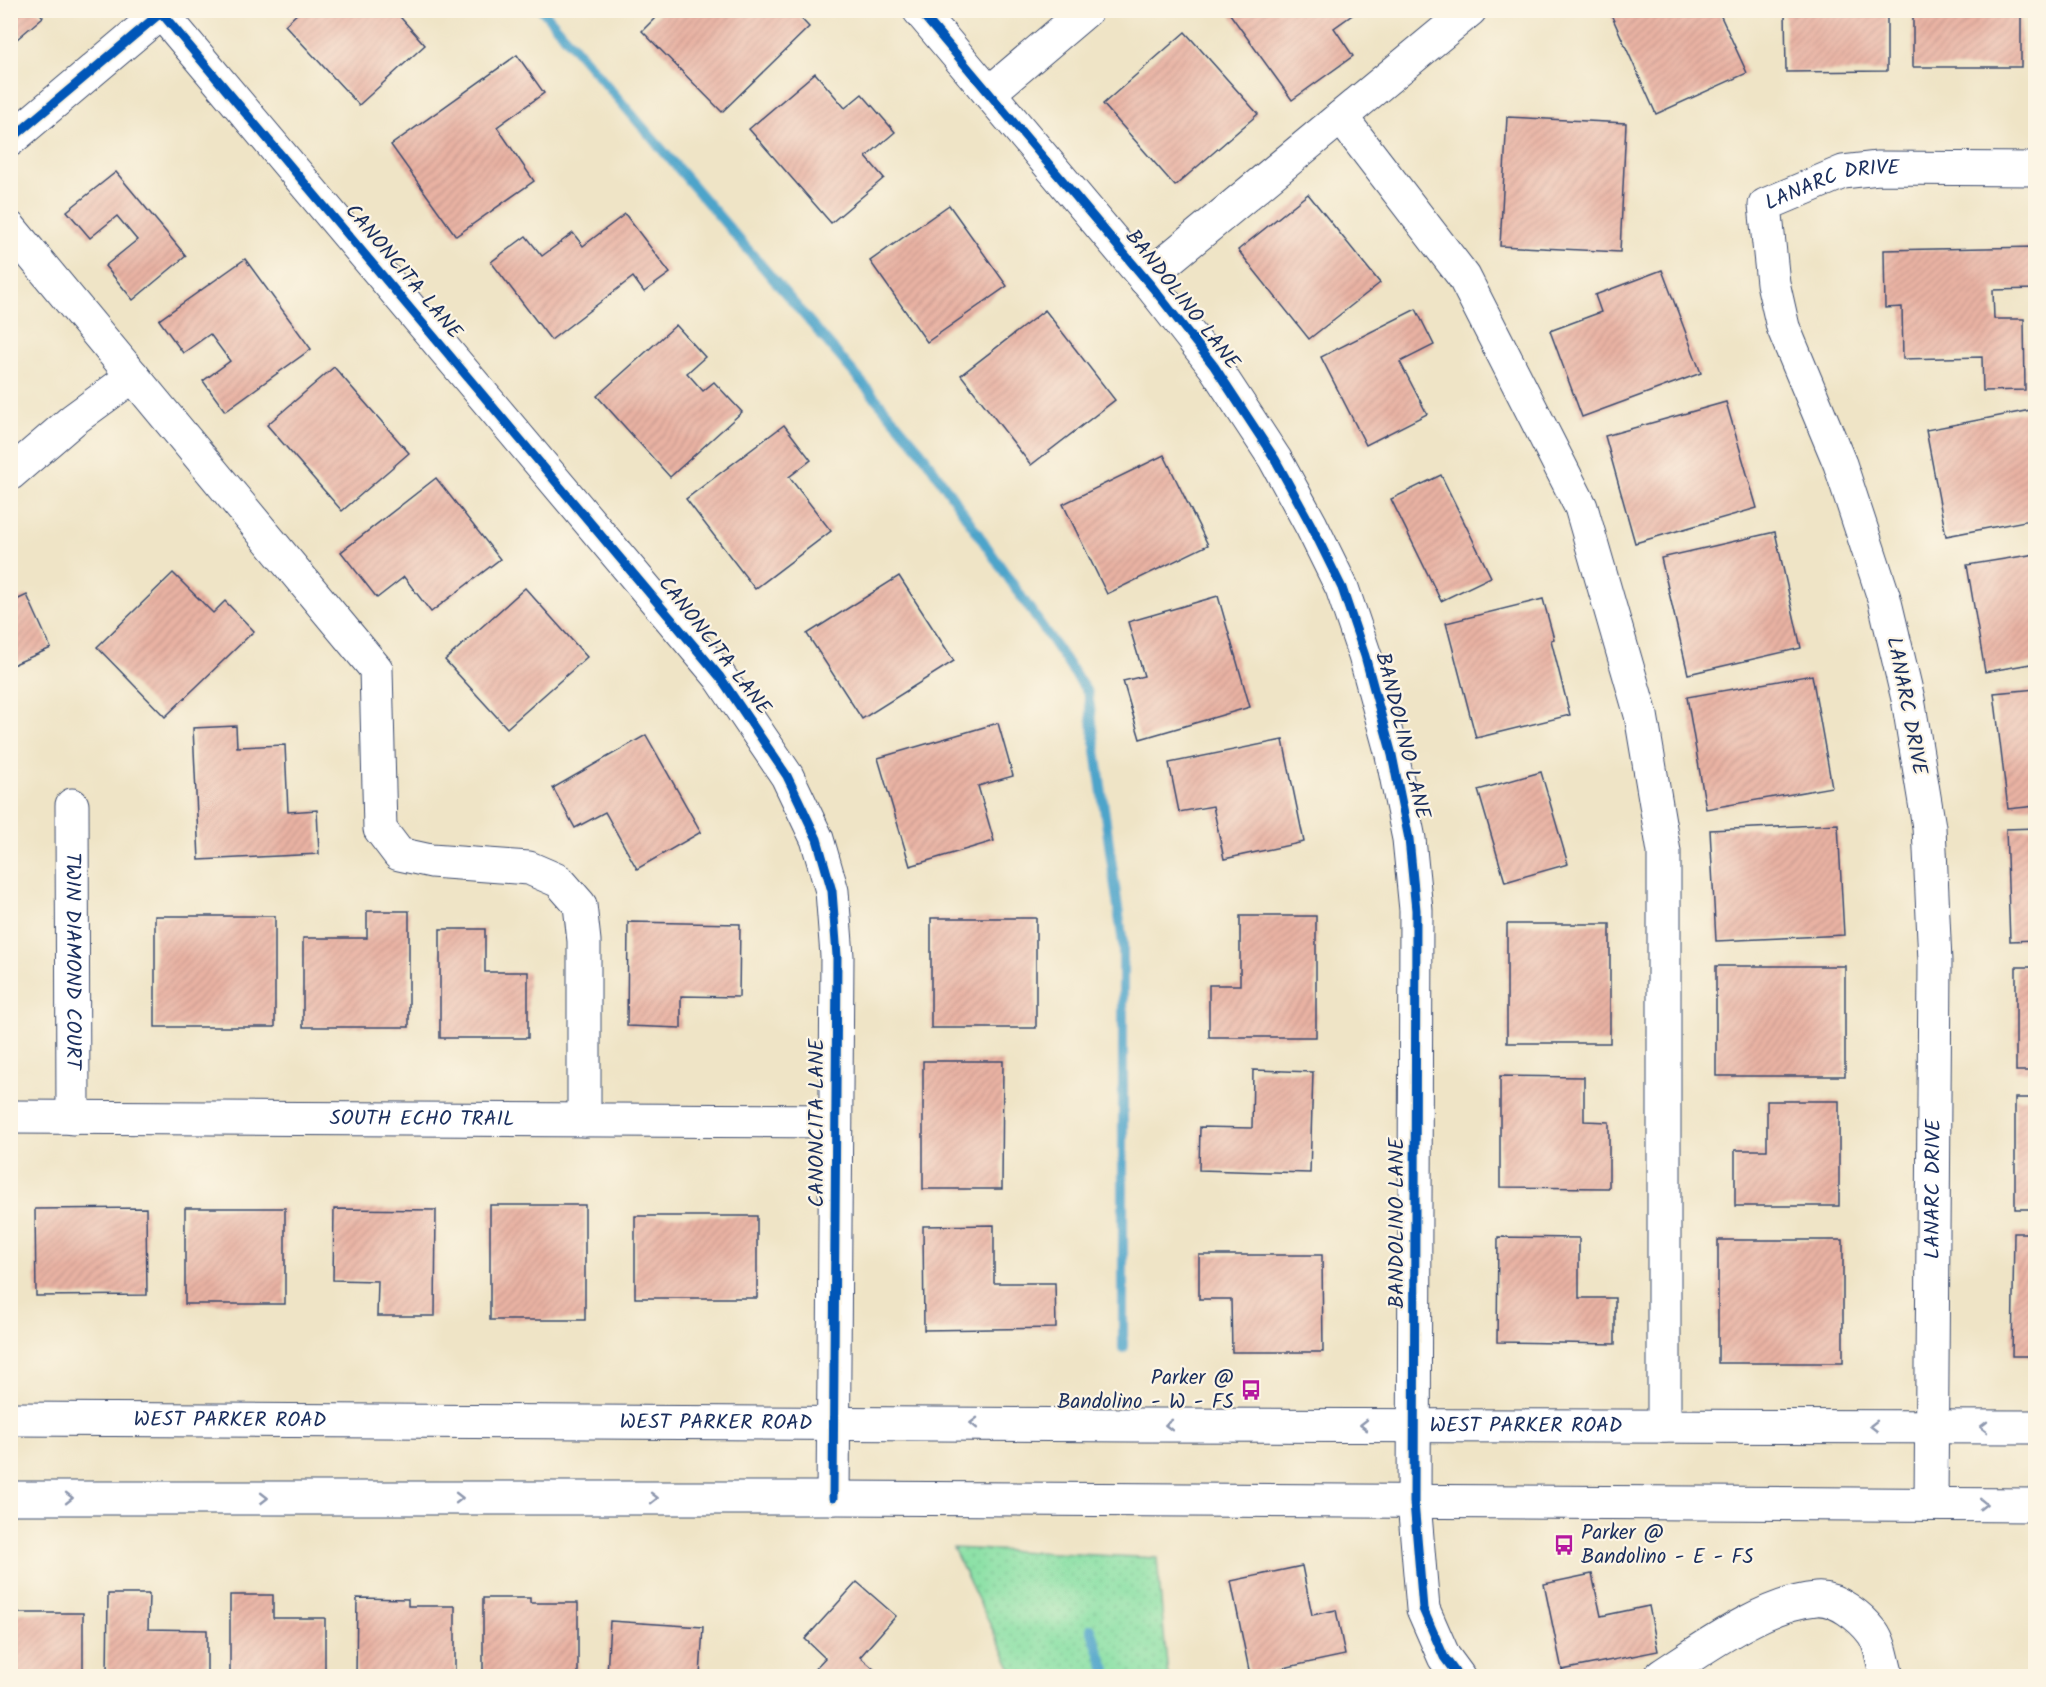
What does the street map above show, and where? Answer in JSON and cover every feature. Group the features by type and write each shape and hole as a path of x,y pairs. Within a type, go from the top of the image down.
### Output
{"street":[{"name":"BANDOLINO LANE","path":"919,10 1145,279 1214,366 1275,459 1311,525 1342,588 1365,656 1392,754 1409,838 1416,910 1414,1502 1423,1609 1444,1657 1458,1677"},
{"path":"989,93 1087,10"},
{"path":"1145,279 1470,10"},
{"path":"10,140 162,11"},
{"name":"CANONCITA LANE","path":"162,11 720,677 787,776 817,838 832,891 837,956 833,1498"},
{"path":"1341,117 1464,277 1576,497 1581,507 1641,715 1664,852 1664,1426"},
{"name":"LANARC DRIVE","path":"1931,1504 1935,962 1929,827 1908,699 1884,598 1840,464 1783,327 1773,283 1765,205 1843,172 1878,168 2036,169"},
{"path":"10,228 376,669 380,829 399,854 431,861 529,868 559,881 580,905 585,941 584,1120"},
{"path":"10,474 73,420 133,376"},
{"name":"TWIN DIAMOND COURT","path":"72,805 73,1118"},
{"name":"SOUTH ECHO TRAIL","path":"10,1117 835,1121"},
{"name":"WEST PARKER ROAD","path":"10,1419 2036,1427"},
{"path":"10,1498 833,1498 2036,1505"},
{"path":"1662,1677 1716,1640 1776,1609 1818,1598 1849,1608 1874,1634 1887,1677"}],"green space":[{"path":"953,1548 1157,1558 1168,1676 1015,1676"}],"building":[{"path":"10,10 37,10 43,17 10,45"},
{"path":"301,10 394,10 425,45 359,105 285,25"},
{"path":"663,10 748,10 754,16 760,10 793,10 809,27 722,112 642,31"},
{"path":"1227,10 1353,10 1355,13 1334,28 1353,56 1292,100"},
{"path":"1609,10 1718,10 1747,73 1656,114"},
{"path":"1785,10 1887,10 1887,71 1786,72"},
{"path":"1913,10 2021,10 2021,67 1913,67"},
{"path":"1185,32 1258,114 1175,186 1103,104"},
{"path":"517,55 544,93 497,127 534,181 456,236 391,145"},
{"path":"815,73 845,108 862,94 895,132 866,157 884,178 831,223 749,129"},
{"path":"1507,117 1626,123 1620,252 1500,246"},
{"path":"116,172 186,256 133,300 105,266 137,240 117,216 90,238 67,211"},
{"path":"1308,194 1380,283 1309,339 1238,250"},
{"path":"949,205 1007,286 927,342 870,261"},
{"path":"625,214 670,273 644,292 633,277 551,340 491,262 526,236 542,256 573,233 583,246"},
{"path":"2036,247 2036,289 1993,290 1994,319 2024,319 2025,390 1983,391 1982,357 1903,359 1902,307 1885,308 1884,250"},
{"path":"245,259 311,349 225,411 203,381 230,361 210,334 183,353 159,320"},
{"path":"1662,270 1701,373 1582,417 1550,331 1601,312 1595,295"},
{"path":"1416,309 1434,345 1400,362 1427,414 1366,445 1321,357"},
{"path":"1045,310 1115,400 1031,465 961,375"},
{"path":"676,325 705,357 687,373 703,391 714,382 742,412 670,477 597,396"},
{"path":"334,367 409,453 342,511 267,425"},
{"path":"1726,402 1757,508 1635,543 1605,436"},
{"path":"2036,409 2036,519 1946,536 1926,430"},
{"path":"784,425 811,460 789,477 831,531 755,589 686,499"},
{"path":"1164,455 1208,545 1107,594 1063,504"},
{"path":"1441,475 1491,577 1441,601 1391,499"},
{"path":"436,478 500,559 431,612 404,577 377,598 341,552"},
{"path":"1775,532 1801,648 1688,674 1661,558"},
{"path":"2036,554 2036,663 1985,672 1967,565"},
{"path":"173,573 213,613 225,601 254,631 165,717 97,647"},
{"path":"899,576 954,661 862,719 807,634"},
{"path":"525,588 587,657 507,728 445,660"},
{"path":"27,595 51,648 10,666 10,603"},
{"path":"1218,596 1250,707 1140,739 1123,681 1144,676 1128,622"},
{"path":"1543,599 1570,715 1476,738 1446,623"},
{"path":"1812,675 1832,787 1706,809 1687,697"},
{"path":"2036,689 2036,806 2008,809 1994,693"},
{"path":"998,723 1013,776 978,786 994,841 910,866 878,758"},
{"path":"236,726 237,747 285,745 288,812 317,810 319,854 199,860 193,728"},
{"path":"646,735 701,832 637,869 605,812 575,828 553,788"},
{"path":"1283,740 1304,842 1224,859 1213,806 1179,812 1169,763"},
{"path":"1541,772 1568,864 1505,882 1478,790"},
{"path":"1838,824 1844,935 1716,941 1710,830"},
{"path":"2036,828 2036,940 2010,941 2006,829"},
{"path":"367,911 409,911 409,1027 303,1027 303,938 367,938"},
{"path":"155,916 275,916 275,1027 155,1027"},
{"path":"1240,916 1316,916 1316,1037 1209,1037 1209,985 1240,985"},
{"path":"931,918 1036,918 1036,1028 931,1028"},
{"path":"628,922 740,924 739,997 681,996 681,1028 627,1026"},
{"path":"1507,924 1610,924 1610,1043 1507,1043"},
{"path":"440,929 485,929 485,972 528,972 528,1038 440,1038"},
{"path":"1716,966 1845,966 1845,1076 1716,1076"},
{"path":"2016,967 2036,967 2036,1071 2016,1071"},
{"path":"923,1061 1003,1061 1002,1189 923,1189"},
{"path":"1253,1070 1313,1072 1310,1173 1199,1170 1200,1127 1252,1128"},
{"path":"1500,1076 1584,1077 1584,1121 1609,1122 1609,1188 1500,1187"},
{"path":"2015,1098 2036,1098 2036,1209 2015,1209"},
{"path":"1767,1101 1839,1101 1839,1206 1735,1206 1735,1150 1767,1150"},
{"path":"490,1205 585,1205 585,1320 490,1320"},
{"path":"146,1208 147,1295 36,1296 35,1209"},
{"path":"185,1208 285,1208 285,1304 185,1304"},
{"path":"334,1209 436,1210 435,1316 377,1316 378,1281 333,1280"},
{"path":"635,1216 757,1216 757,1298 635,1298"},
{"path":"994,1225 994,1283 1055,1283 1056,1328 924,1330 923,1226"},
{"path":"2014,1233 2036,1233 2036,1356 2012,1356"},
{"path":"1498,1237 1579,1238 1579,1298 1615,1298 1615,1344 1497,1342"},
{"path":"1718,1240 1843,1240 1843,1363 1718,1363"},
{"path":"1199,1255 1322,1255 1323,1352 1232,1352 1231,1299 1199,1299"},
{"path":"1302,1566 1312,1615 1336,1610 1345,1655 1250,1675 1231,1581"},
{"path":"1592,1574 1601,1616 1649,1606 1658,1651 1562,1670 1544,1584"},
{"path":"857,1582 896,1616 860,1657 882,1676 808,1676 825,1658 805,1639"},
{"path":"108,1594 149,1594 148,1629 207,1630 207,1676 107,1676"},
{"path":"230,1595 273,1595 273,1618 325,1618 325,1676 230,1676"},
{"path":"357,1598 408,1599 408,1606 455,1606 455,1676 356,1676"},
{"path":"483,1598 530,1598 530,1603 578,1603 578,1676 483,1676"},
{"path":"10,1613 83,1613 83,1676 10,1676"},
{"path":"610,1621 703,1627 700,1676 607,1676"}],"waterway":[{"path":"542,10 920,450 1088,693 1123,944 1123,1348"},
{"path":"1091,1629 1108,1676"}],"cycle path":[{"path":"159,10 720,677 787,776 817,839 832,891 837,956 833,1498"},
{"path":"10,140 164,10"},
{"path":"919,10 1153,288 1214,366 1275,459 1311,525 1342,588 1365,656 1392,755 1409,839 1416,910 1414,1502 1423,1609 1444,1657 1458,1676"}],"place":[{"name":"Parker @ Bandolino - W - FS","path":"1251,1390"},
{"name":"Parker @ Bandolino - E - FS","path":"1564,1545"}]}
